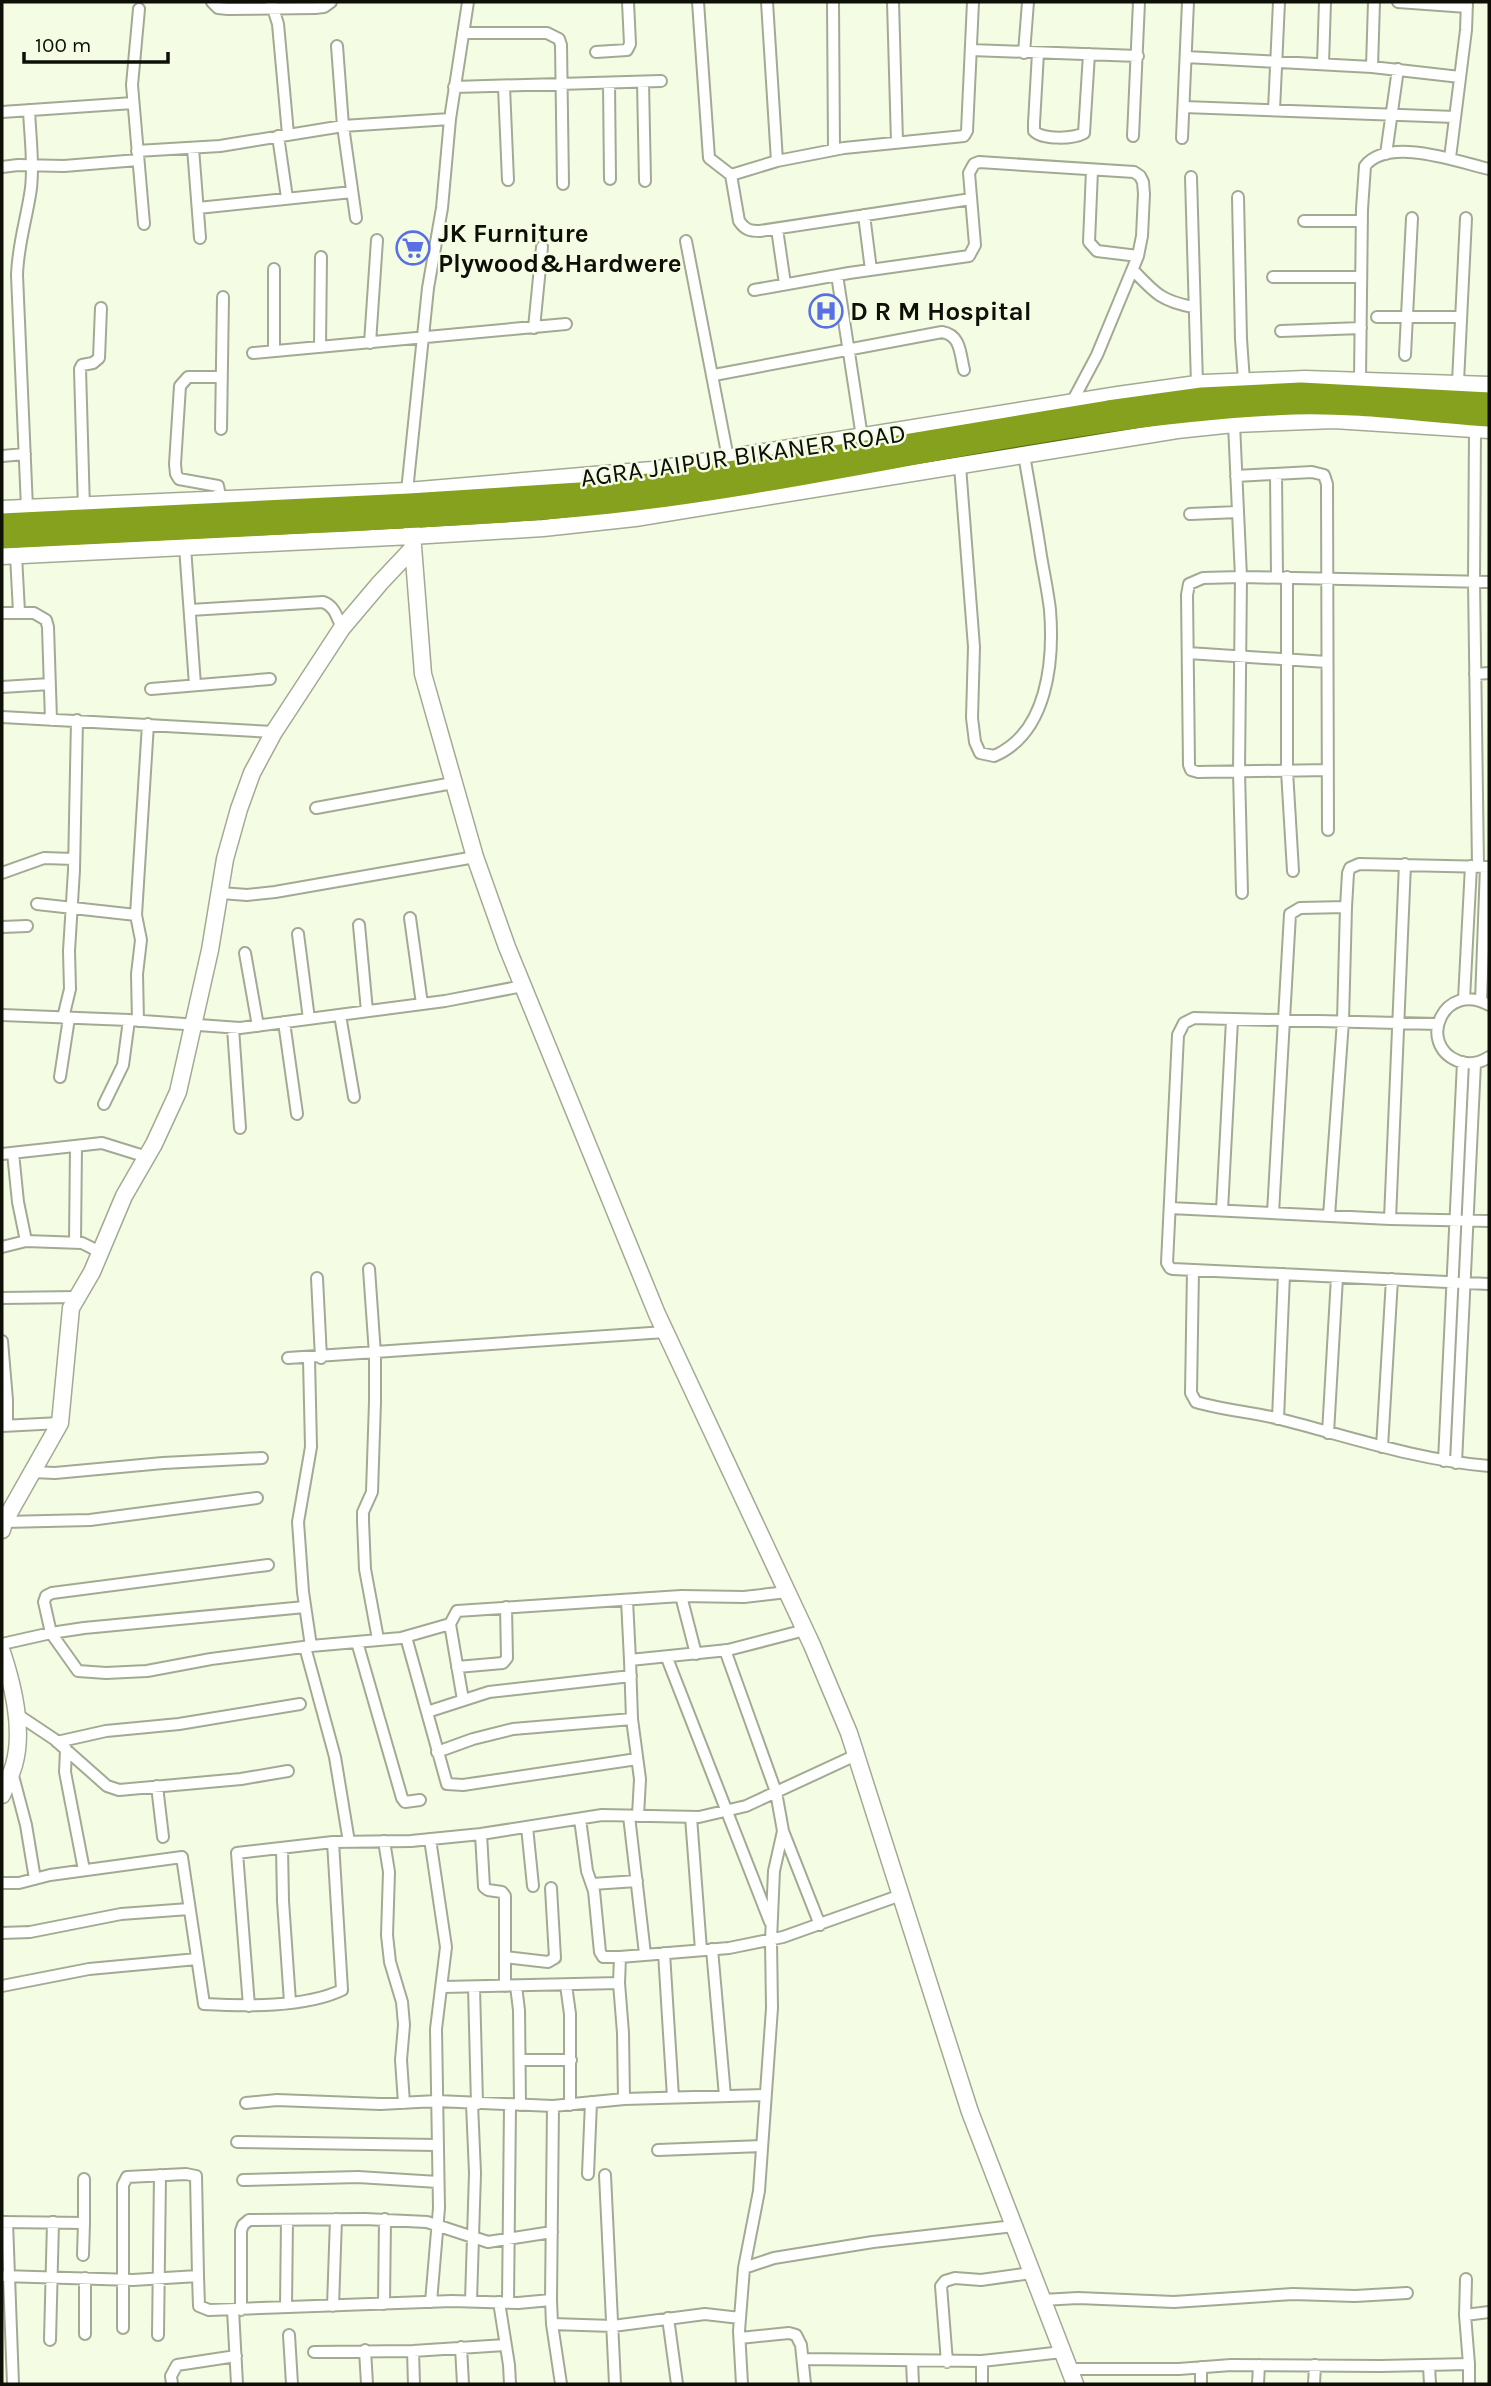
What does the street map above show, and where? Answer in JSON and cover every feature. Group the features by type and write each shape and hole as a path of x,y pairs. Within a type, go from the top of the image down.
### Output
{"highway":[{"name":"AGRA JAIPUR BIKANER ROAD","path":"2,523 84,512 411,520 648,477 1202,397 1301,392 1489,402"},
{"name":"AGRA JAIPUR BIKANER ROAD","path":"2,539 411,520 597,505 648,499 1114,422 1202,412 1299,405 1485,425"}],"street":[{"path":"212,2 218,8 272,5 315,8 324,7 331,2"},
{"path":"468,2 454,87 442,208 422,338 411,520 423,674 475,857 523,986 665,1332 805,1630 856,1755 970,2112 1072,2376 1259,2365 1469,2364"},
{"path":"596,52 627,50 630,44 628,2"},
{"path":"698,2 709,158 733,184 739,221 743,227 749,231 777,229 971,199"},
{"path":"767,2 777,162"},
{"path":"834,2 834,150"},
{"path":"893,2 897,142"},
{"path":"733,184 777,162 834,150 964,136 967,131 973,2"},
{"path":"1024,53 1028,2"},
{"path":"1133,136 1139,2"},
{"path":"1182,138 1188,2"},
{"path":"1274,110 1279,2"},
{"path":"1323,64 1325,2"},
{"path":"1372,67 1374,2"},
{"path":"1398,2 1467,4 1450,158"},
{"path":"272,5 278,24 288,198"},
{"path":"139,9 133,103 144,224"},
{"path":"463,33 547,33 555,36 561,45 563,184"},
{"path":"337,46 343,126 356,218"},
{"path":"971,50 1138,56"},
{"path":"1038,53 1034,131 1042,137 1078,136 1084,133 1089,54"},
{"path":"1186,57 1372,67 1460,77"},
{"path":"1386,154 1398,69"},
{"path":"454,87 662,81"},
{"path":"643,82 645,181"},
{"path":"609,83 610,179"},
{"path":"504,87 508,180"},
{"path":"2,112 133,103"},
{"path":"1184,107 1455,117"},
{"path":"27,508 17,275 32,165 29,110"},
{"path":"2,167 64,166 343,126 450,119"},
{"path":"193,148 200,238"},
{"path":"1360,380 1363,173 1368,162 1386,154 1404,152 1450,158 1489,169"},
{"path":"754,290 969,256 975,245 969,173 974,164 979,162 1134,172 1140,176 1144,194 1138,256 1097,355 1072,402"},
{"path":"1092,170 1089,242 1097,251 1138,256"},
{"path":"1191,177 1196,384"},
{"path":"198,208 352,192"},
{"path":"1238,197 1244,381"},
{"path":"864,215 871,270"},
{"path":"1304,221 1362,215"},
{"path":"1405,355 1412,218"},
{"path":"1458,382 1466,218"},
{"path":"777,229 785,284"},
{"path":"370,343 377,240"},
{"path":"686,241 728,458"},
{"path":"534,328 542,247"},
{"path":"320,347 321,257"},
{"path":"274,269 274,351"},
{"path":"1133,270 1170,303 1193,307"},
{"path":"837,275 862,437"},
{"path":"1273,277 1361,277"},
{"path":"221,429 223,297"},
{"path":"84,512 80,369 82,365 100,358 101,308"},
{"path":"1377,317 1461,317"},
{"path":"253,353 566,324"},
{"path":"1281,331 1360,328"},
{"path":"714,375 942,332 956,337 964,370"},
{"path":"221,500 218,486 179,479 175,464 180,386 188,377 222,377"},
{"path":"648,477 728,458 1196,384 1305,379 1489,384"},
{"path":"2,509 84,512 221,500 411,520 543,528 635,518 1177,430 1234,424 1334,420 1485,425 1474,581 1477,817 1485,1003 1464,999 1447,1007 1438,1024 1438,1036 1442,1048 1451,1057 1462,1062 1475,1063 1489,1056"},
{"path":"1234,424 1241,577 1239,771 1242,893"},
{"path":"2,456 25,454"},
{"path":"960,466 974,635 973,735 980,753 994,755 1017,742 1029,727 1040,703 1048,673 1050,607 1024,455"},
{"path":"1236,476 1312,472 1320,473 1325,478 1328,830"},
{"path":"1276,474 1293,872"},
{"path":"1190,514 1238,512"},
{"path":"19,612 9,555 185,547 411,520"},
{"path":"3,1526 61,1423 71,1308 100,1252 124,1196 178,1092 194,1026 225,859 252,773 274,732 342,628 380,583 411,520"},
{"path":"185,547 195,685"},
{"path":"1328,770 1194,772 1190,768 1189,584 1203,578 1241,577 1489,582"},
{"path":"190,610 323,602 333,609 342,628"},
{"path":"2,614 34,613 46,620 51,720"},
{"path":"1188,653 1327,662"},
{"path":"1475,674 1489,673"},
{"path":"151,689 270,679"},
{"path":"2,687 50,684"},
{"path":"2,717 274,732"},
{"path":"60,1077 70,989 77,720"},
{"path":"104,1104 123,1065 133,1020 141,940 136,915 148,724"},
{"path":"316,808 453,783"},
{"path":"1477,817 1489,817"},
{"path":"220,893 247,895 275,892 475,857"},
{"path":"2,873 44,858 74,859"},
{"path":"1329,1216 1343,1021 1348,873 1354,866 1366,863 1481,867"},
{"path":"1390,1219 1405,864"},
{"path":"1464,999 1481,867"},
{"path":"37,904 136,915"},
{"path":"1273,1213 1290,914 1300,908 1346,907"},
{"path":"410,918 422,1004"},
{"path":"359,925 367,1011"},
{"path":"2,927 27,926"},
{"path":"298,934 309,1019"},
{"path":"245,953 258,1026"},
{"path":"2,1015 133,1020 233,1028 422,1004 523,986"},
{"path":"340,1014 354,1097"},
{"path":"1438,1024 1283,1019 1188,1020 1178,1035 1166,1258 1168,1266 1173,1269 1489,1284"},
{"path":"1222,1210 1233,1020"},
{"path":"284,1022 297,1114"},
{"path":"233,1028 240,1128"},
{"path":"1444,1461 1462,1062"},
{"path":"1456,1463 1475,1063"},
{"path":"26,1241 8,1153 102,1143 146,1157"},
{"path":"75,1242 76,1146"},
{"path":"1170,1208 1489,1221"},
{"path":"2,1247 26,1241 82,1242 100,1252"},
{"path":"369,1269 375,1354 372,1492 363,1512 365,1569 378,1639"},
{"path":"1193,1270 1193,1399 1202,1404 1278,1419 1382,1447 1444,1461 1489,1466"},
{"path":"1278,1419 1284,1274"},
{"path":"1328,1433 1336,1277"},
{"path":"317,1278 321,1358"},
{"path":"1382,1447 1392,1279"},
{"path":"2,1298 78,1297"},
{"path":"288,1358 309,1359 443,1346 665,1332"},
{"path":"2,1341 8,1399 5,1425 61,1423"},
{"path":"309,1359 311,1447 298,1522 308,1647 335,1757 349,1842"},
{"path":"32,1472 45,1474 163,1463 262,1458"},
{"path":"3,1526 90,1520 257,1498"},
{"path":"268,1564 52,1593 46,1596 44,1602 51,1633 78,1671 106,1673 147,1671 211,1659 406,1637 450,1624"},
{"path":"463,1700 450,1624 457,1611 681,1597 744,1597 787,1592"},
{"path":"681,1597 696,1654"},
{"path":"627,1600 632,1719 640,1779 634,1816 637,1881 645,1954"},
{"path":"2,1644 84,1628 305,1607"},
{"path":"457,1667 503,1662 507,1658 506,1607"},
{"path":"630,1660 725,1650 805,1630"},
{"path":"406,1637 447,1784 453,1786 637,1759"},
{"path":"357,1642 379,1716 387,1755 402,1798 405,1802 420,1800"},
{"path":"725,1650 776,1792 783,1831 820,1925"},
{"path":"2,1652 7,1694 15,1713 18,1734 15,1763 2,1796"},
{"path":"667,1658 772,1934"},
{"path":"427,1712 510,1688 631,1676"},
{"path":"62,1746 106,1731 179,1724 300,1704"},
{"path":"15,1713 119,1790 241,1779 288,1771"},
{"path":"437,1752 513,1728 632,1719"},
{"path":"62,1746 84,1870"},
{"path":"249,2006 237,1853 333,1842 430,1839 481,1834 602,1815 691,1817 746,1806 856,1755"},
{"path":"12,1771 26,1825 35,1879"},
{"path":"157,1786 163,1837"},
{"path":"691,1817 725,2096"},
{"path":"580,1819 587,1871 592,1884 600,1952 603,1956 620,1958 707,1950 820,1925 901,1895"},
{"path":"527,1827 533,1886"},
{"path":"742,2384 740,2318 744,2268 759,2191 772,2008 774,1871 783,1831"},
{"path":"481,1834 484,1887 502,1892 505,1896 505,1957 510,1986 519,2010 520,2060 503,2302 509,2384"},
{"path":"430,1839 446,1947 437,2021 438,2226 431,2302"},
{"path":"384,1841 389,1872 387,1935 390,1962 402,2002 404,2025 401,2060 404,2103"},
{"path":"2,1883 183,1857 204,2004 249,2006 290,2002 313,1999 342,1990 333,1842"},
{"path":"282,1847 290,2002"},
{"path":"592,1884 637,1881"},
{"path":"505,1957 548,1962 555,1958 551,1888"},
{"path":"2,1933 30,1932 121,1914 190,1909"},
{"path":"664,1953 673,2097"},
{"path":"620,1958 624,2099"},
{"path":"2,1986 89,1969 197,1959"},
{"path":"443,1987 619,1983"},
{"path":"566,1985 570,2014 570,2105"},
{"path":"471,2301 475,2173 474,1987"},
{"path":"520,2060 571,2060"},
{"path":"246,2103 437,2101 553,2106 624,2099 765,2095"},
{"path":"588,2174 591,2102"},
{"path":"553,2106 551,2300 561,2384"},
{"path":"237,2142 437,2145"},
{"path":"657,2150 762,2146"},
{"path":"122,2328 124,2180 160,2175 196,2176 199,2306 209,2310 551,2300"},
{"path":"158,2335 160,2175"},
{"path":"605,2175 614,2384"},
{"path":"243,2180 358,2176 438,2182"},
{"path":"83,2255 84,2179"},
{"path":"333,2306 336,2219"},
{"path":"237,2384 237,2310 243,2225 249,2220 427,2222 488,2242 552,2232"},
{"path":"286,2307 287,2220"},
{"path":"384,2304 385,2220"},
{"path":"13,2384 4,2222 84,2222"},
{"path":"50,2340 53,2222"},
{"path":"744,2268 775,2258 873,2242 1014,2226"},
{"path":"947,2361 940,2286 955,2278 981,2280 1031,2273"},
{"path":"5,2276 121,2279 198,2276"},
{"path":"85,2278 86,2334"},
{"path":"1466,2279 1469,2384"},
{"path":"1042,2300 1078,2298 1174,2302 1293,2294 1354,2296 1407,2293"},
{"path":"1465,2315 1489,2312"},
{"path":"552,2324 613,2326 705,2314 740,2318"},
{"path":"668,2318 677,2384"},
{"path":"740,2337 789,2333 796,2335 802,2345 805,2384"},
{"path":"289,2334 292,2384"},
{"path":"314,2352 413,2351 505,2345"},
{"path":"461,2347 463,2384"},
{"path":"365,2350 367,2384"},
{"path":"413,2351 414,2384"},
{"path":"804,2359 982,2361 1062,2352"},
{"path":"172,2384 177,2365 236,2356"},
{"path":"912,2361 914,2384"},
{"path":"982,2361 982,2384"},
{"path":"1258,2384 1259,2365"},
{"path":"1314,2384 1315,2365"},
{"path":"1429,2366 1430,2384"},
{"path":"1201,2367 1201,2384"}],"place":[{"name":"JK Furniture Plywood&Hardwere","path":"413,248"},
{"name":"D R M Hospital","path":"826,311"}]}
